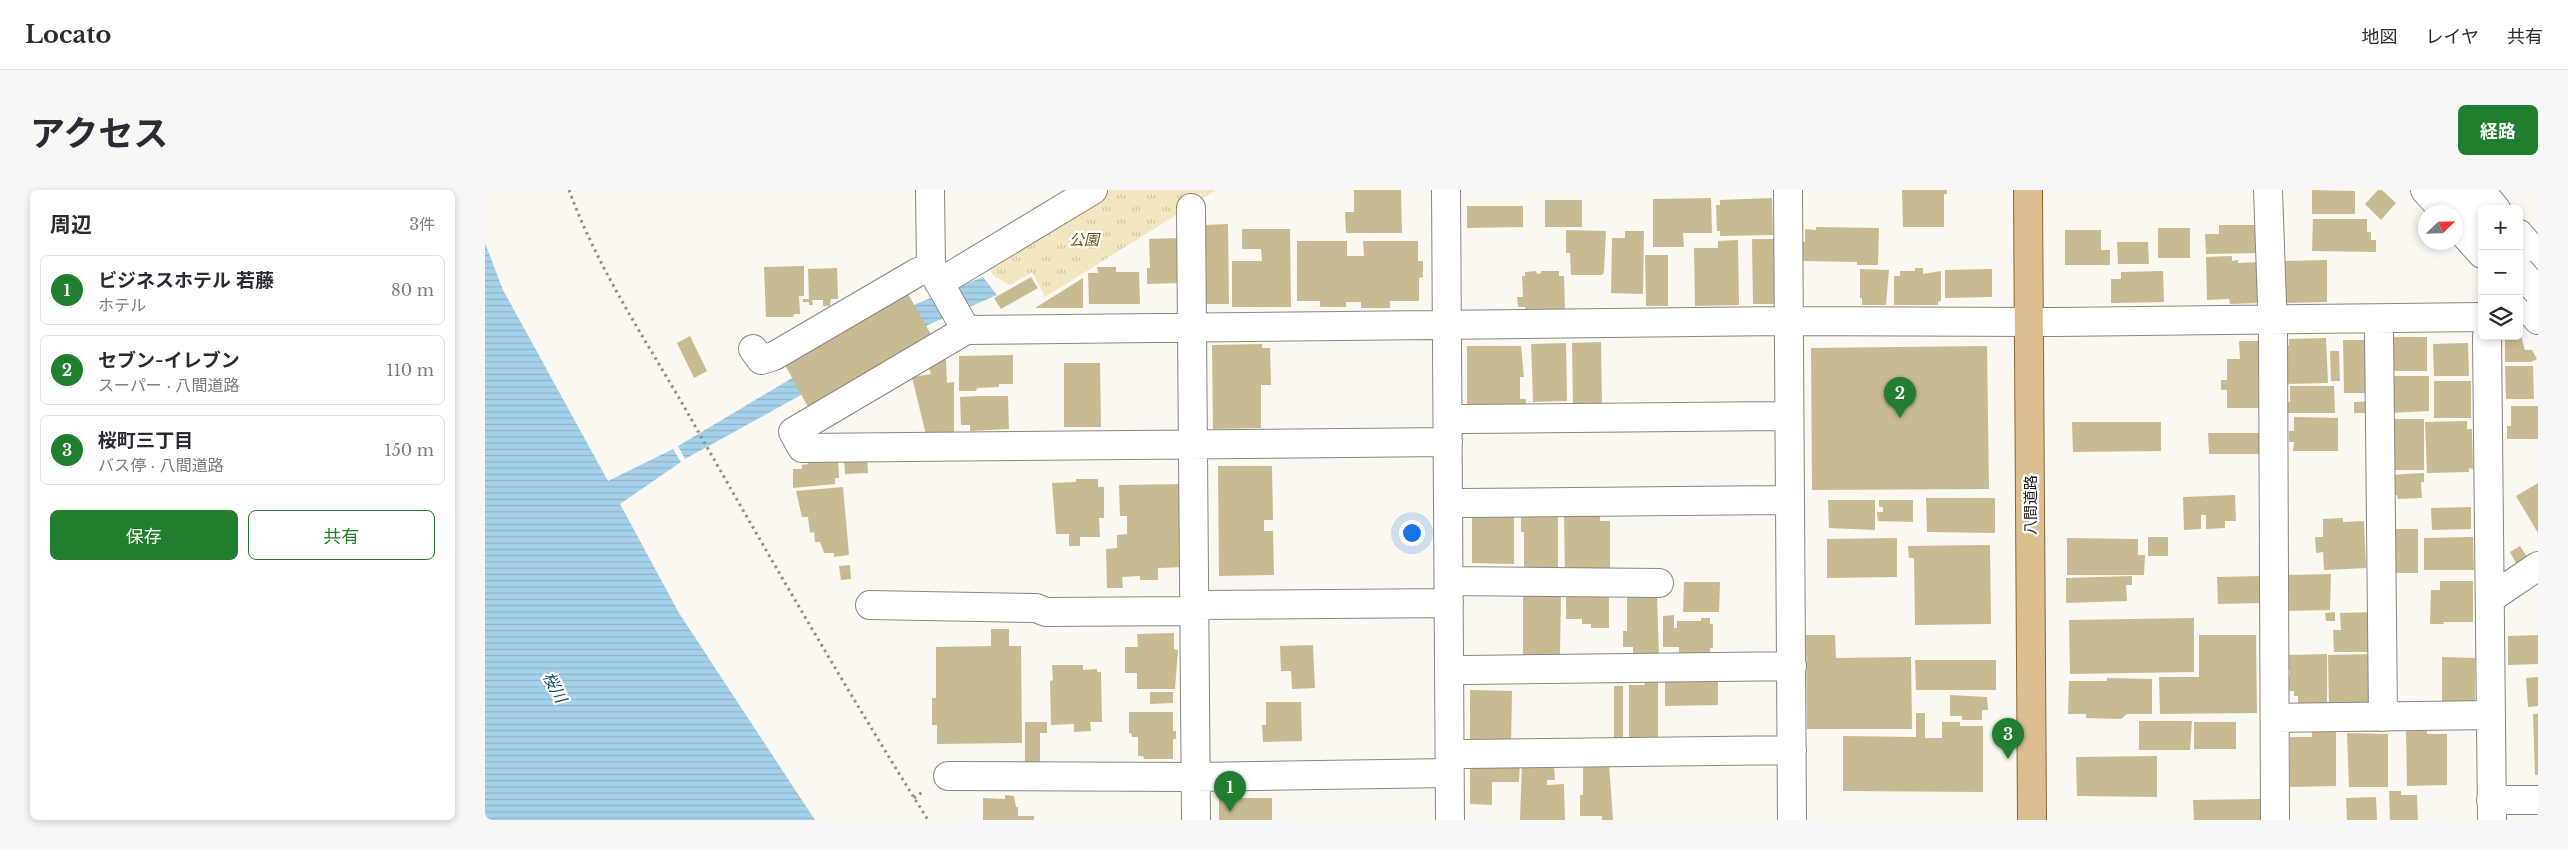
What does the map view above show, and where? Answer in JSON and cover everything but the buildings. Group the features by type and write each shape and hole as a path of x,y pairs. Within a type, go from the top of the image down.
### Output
{"main road":[{"name":"八間道路","path":"2028,190 2033,820"}],"street":[{"path":"930,190 935,276 966,330"},
{"path":"753,349 761,360 774,356 918,272 935,276 1093,190"},
{"path":"1446,190 1449,592 1457,764 1450,820"},
{"path":"1789,190 1792,820"},
{"path":"2268,190 2273,321 2275,820"},
{"path":"2425,190 2439,205"},
{"path":"2448,190 2478,224"},
{"path":"2479,190 2492,205"},
{"path":"1191,208 1196,820"},
{"path":"2463,233 2478,250"},
{"path":"2523,239 2538,256 2523,280"},
{"path":"2523,275 2538,292"},
{"path":"2523,303 2538,320"},
{"path":"1448,442 802,448 793,432 966,330 1192,326 1447,326 1789,321 2273,321 2478,318"},
{"path":"2379,330 2383,717"},
{"path":"2487,340 2491,598 2491,810 2538,800"},
{"path":"1462,419 1789,416"},
{"path":"1463,503 1790,500"},
{"path":"2491,598 2538,566"},
{"path":"870,606 1036,608 1046,612 1194,608 1449,592 1659,583"},
{"path":"1464,670 1791,666"},
{"path":"2275,718 2491,715"},
{"path":"948,776 1195,777 1792,750"}],"path":[{"path":"569,190 580,220 709,452 929,820"}],"green space":[{"name":"公園","path":"1110,190 1216,190 1045,297 1032,272 1010,285 994,276 987,265"}],"water":[{"name":"桜川","path":"485,243 503,290 608,481 673,449 681,462 620,504 679,613 815,820 485,820"},
{"path":"983,277 997,295 928,325 685,459 678,446 916,304"}],"place":[{"name":"セブン-イレブン","path":"1900,418"},
{"name":"桜町三丁目","path":"2008,759"},
{"name":"ビジネスホテル 若藤","path":"1230,812"}]}
